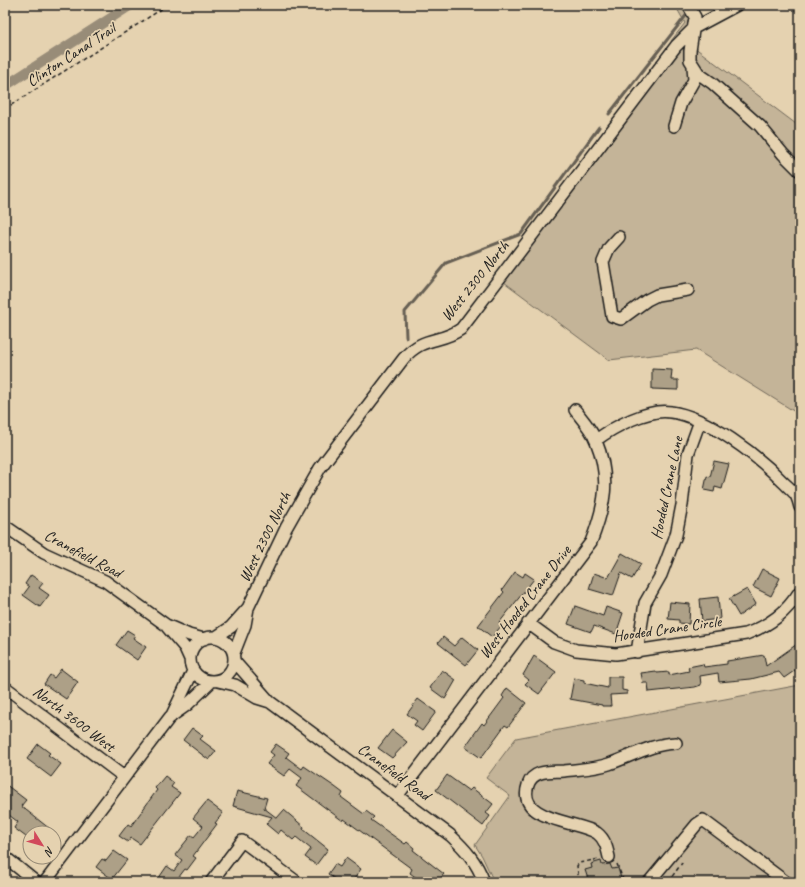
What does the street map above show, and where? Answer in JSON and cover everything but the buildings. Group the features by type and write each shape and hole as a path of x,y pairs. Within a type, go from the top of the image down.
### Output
{"street":[{"path":"674,126 681,103 694,80 690,51 695,17 688,5"},
{"name":"West 2300 North","path":"248,608 286,528 320,468 412,350 430,340 453,335 461,329 676,46 694,28 736,5"},
{"path":"693,65 699,74 712,83 760,126 783,154 800,171"},
{"path":"619,237 609,248 603,262 612,316 621,319 647,300 657,295 688,290"},
{"name":"West Hooded Crane Drive","path":"398,795 591,542 606,496 604,469 596,440 576,410"},
{"path":"596,440 618,425 645,415 670,411 700,421 721,433 771,469 796,495 800,507"},
{"name":"Hooded Crane Lane","path":"637,652 645,603 660,575 676,536 682,505 688,454 700,421"},
{"name":"Cranefield Road","path":"5,526 44,553 105,581 166,625 189,635 204,639"},
{"name":"Hooded Crane Circle","path":"528,623 554,642 576,650 616,654 637,652 746,634 760,629 778,618 790,606 800,591"},
{"path":"214,681 198,676 193,671 190,659 194,647 204,639 216,637 231,626 248,608"},
{"path":"170,717 187,705 214,681 229,674 245,625 248,608"},
{"name":"Cranefield Road","path":"166,625 185,648 190,659"},
{"path":"216,637 227,643 234,658"},
{"name":"Cranefield Road","path":"234,658 270,702 398,795 450,835 468,852 480,869 484,882"},
{"path":"45,882 170,717 193,671"},
{"name":"Cranefield Road","path":"214,681 236,685 257,698 270,702"},
{"name":"North 3600 West","path":"5,687 124,777"},
{"path":"609,857 604,841 598,834 559,821 540,813 533,808 527,798 529,781 539,773 603,766 654,746 676,743"},
{"path":"649,882 697,824 703,820 786,882"},
{"path":"211,882 242,841 297,882"},
{"path":"5,857 36,882"}],"path":[{"name":"Clinton Canal Trail","path":"5,109 168,5"},
{"path":"664,882 680,861 682,863 668,882"},
{"path":"577,866 579,882"}],"shaded area":[{"path":"675,5 695,5 705,25 686,41 800,127 800,415 696,350 609,360 504,282 680,49 671,41 685,23"},
{"path":"800,685 800,882 494,882 482,856 475,845 510,796 486,778 516,738"}],"waterway":[{"path":"5,86 131,5"},
{"path":"609,114 688,13"},
{"path":"406,337 405,312 446,263 521,234 599,127"}]}
